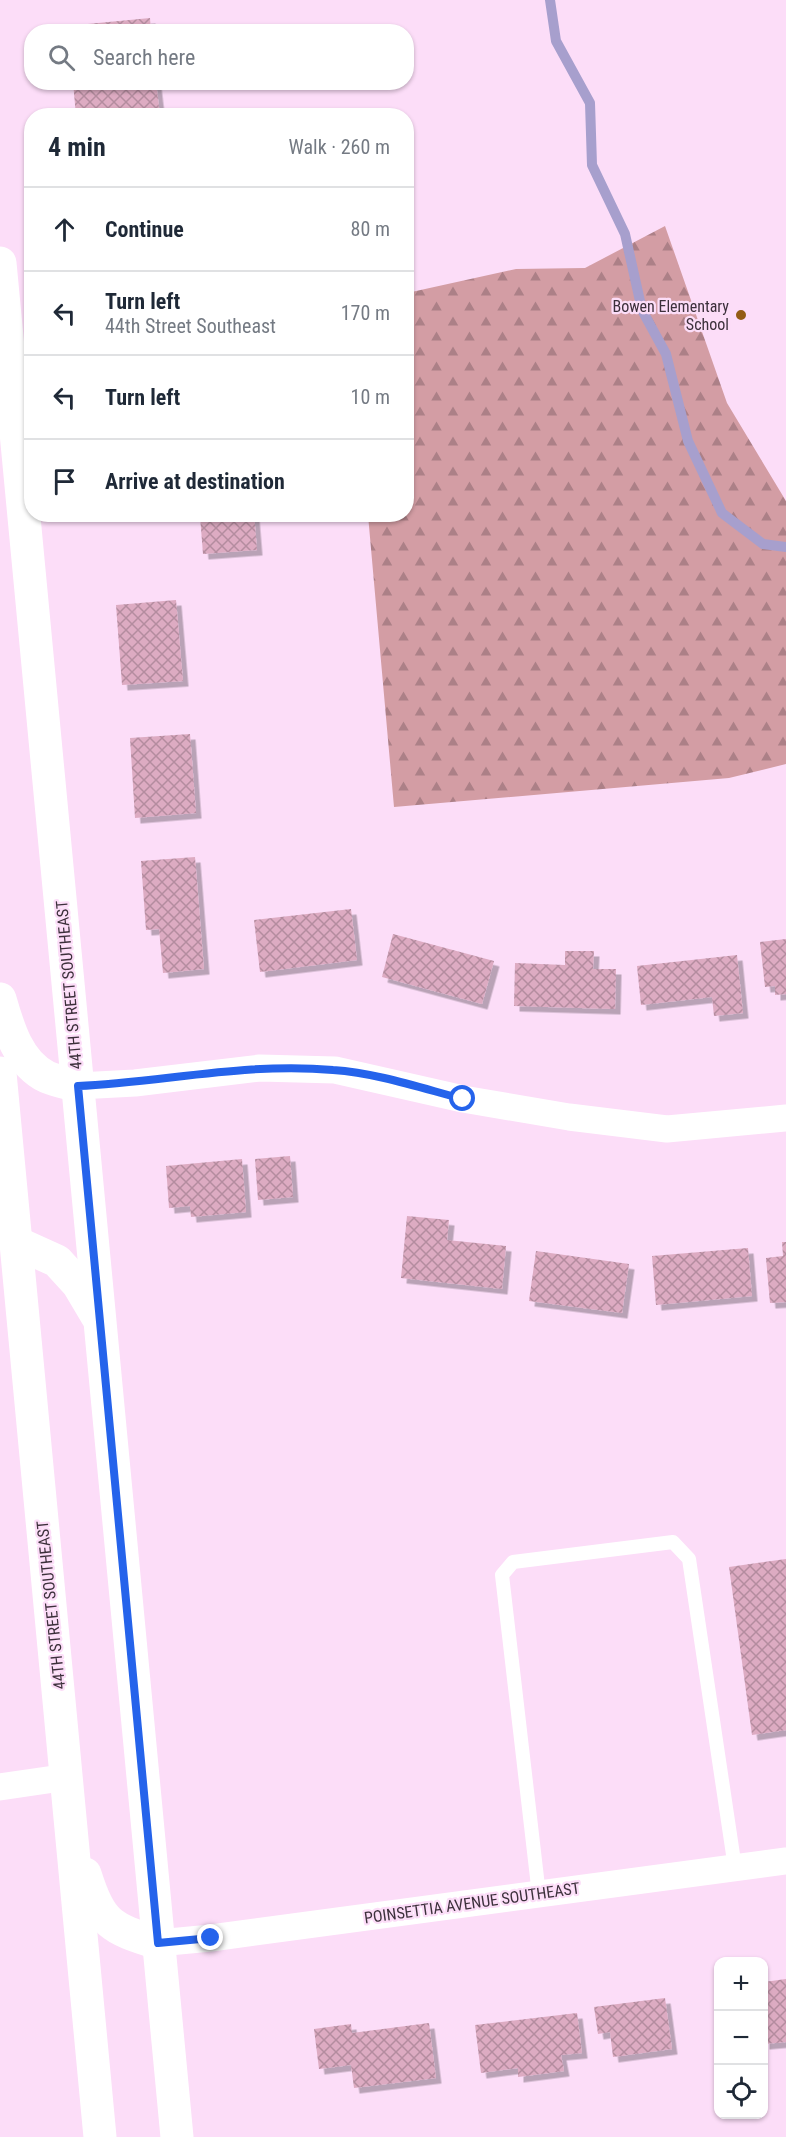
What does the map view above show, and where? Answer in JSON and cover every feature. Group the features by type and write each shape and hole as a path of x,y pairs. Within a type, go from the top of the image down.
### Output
{"main road":[{"name":"44TH STREET SOUTHEAST","path":"0,263 5,365 78,1086 177,2137"},
{"path":"0,999 10,1033 22,1054 45,1076 78,1086"},
{"name":"44TH STREET SOUTHEAST","path":"0,1073 7,1243 68,1777 100,2137"},
{"path":"7,1243 57,1261 78,1284 100,1323"},
{"path":"73,1838 92,1896 104,1916 119,1931 158,1943"}],"street":[{"path":"78,1086 135,1083 261,1068 335,1070 463,1099 569,1117 668,1129 786,1118"},
{"path":"0,1787 68,1777"},
{"name":"POINSETTIA AVENUE SOUTHEAST","path":"158,1943 211,1938 786,1861"}],"lane":[{"path":"538,1895 502,1575 513,1562 673,1542 689,1559 735,1868"}],"green space":[{"path":"665,226 727,403 786,501 786,764 729,778 394,807 369,522 414,522 414,291 516,269 585,268"}],"building":[{"path":"150,18 150,24 88,24"},
{"path":"74,90 157,90 159,108 75,108"},
{"path":"200,522 255,522 257,550 203,554"},
{"path":"176,600 183,681 122,685 116,605"},
{"path":"190,734 196,813 135,818 130,738"},
{"path":"195,857 204,969 163,973 159,929 146,930 141,861"},
{"path":"351,909 357,960 260,972 254,920"},
{"path":"393,934 494,961 482,1004 382,977"},
{"path":"786,939 786,994 775,995 775,986 765,987 760,942"},
{"path":"565,951 594,951 593,969 616,969 615,1009 514,1006 515,963 565,965"},
{"path":"737,955 743,1013 714,1016 712,997 641,1005 637,966"},
{"path":"290,1156 293,1197 258,1200 255,1159"},
{"path":"242,1159 246,1212 191,1217 190,1206 169,1208 166,1166"},
{"path":"407,1216 449,1220 447,1240 506,1246 502,1289 401,1278"},
{"path":"782,1242 786,1242 786,1302 770,1303 766,1258 783,1256"},
{"path":"748,1248 752,1296 656,1305 652,1256"},
{"path":"536,1251 629,1264 622,1313 529,1301"},
{"path":"786,1559 786,1730 752,1735 729,1567"},
{"path":"786,1979 786,2042 768,2044 768,1981"},
{"path":"665,1998 672,2049 613,2057 610,2032 598,2034 594,2007"},
{"path":"577,2013 582,2053 561,2055 564,2071 518,2077 518,2068 481,2073 475,2025"},
{"path":"429,2023 436,2078 354,2088 351,2065 319,2069 314,2029 351,2024 352,2033"}],"waterway":[{"path":"550,0 556,41 590,103 592,165 625,234 642,310 666,354 688,441 722,513 763,544 786,547"}],"place":[{"name":"Bowen Elementary School","path":"741,315"}],"route":[{"path":"211,1938 158,1943 78,1086 135,1083 261,1068 335,1070 463,1099"}]}
